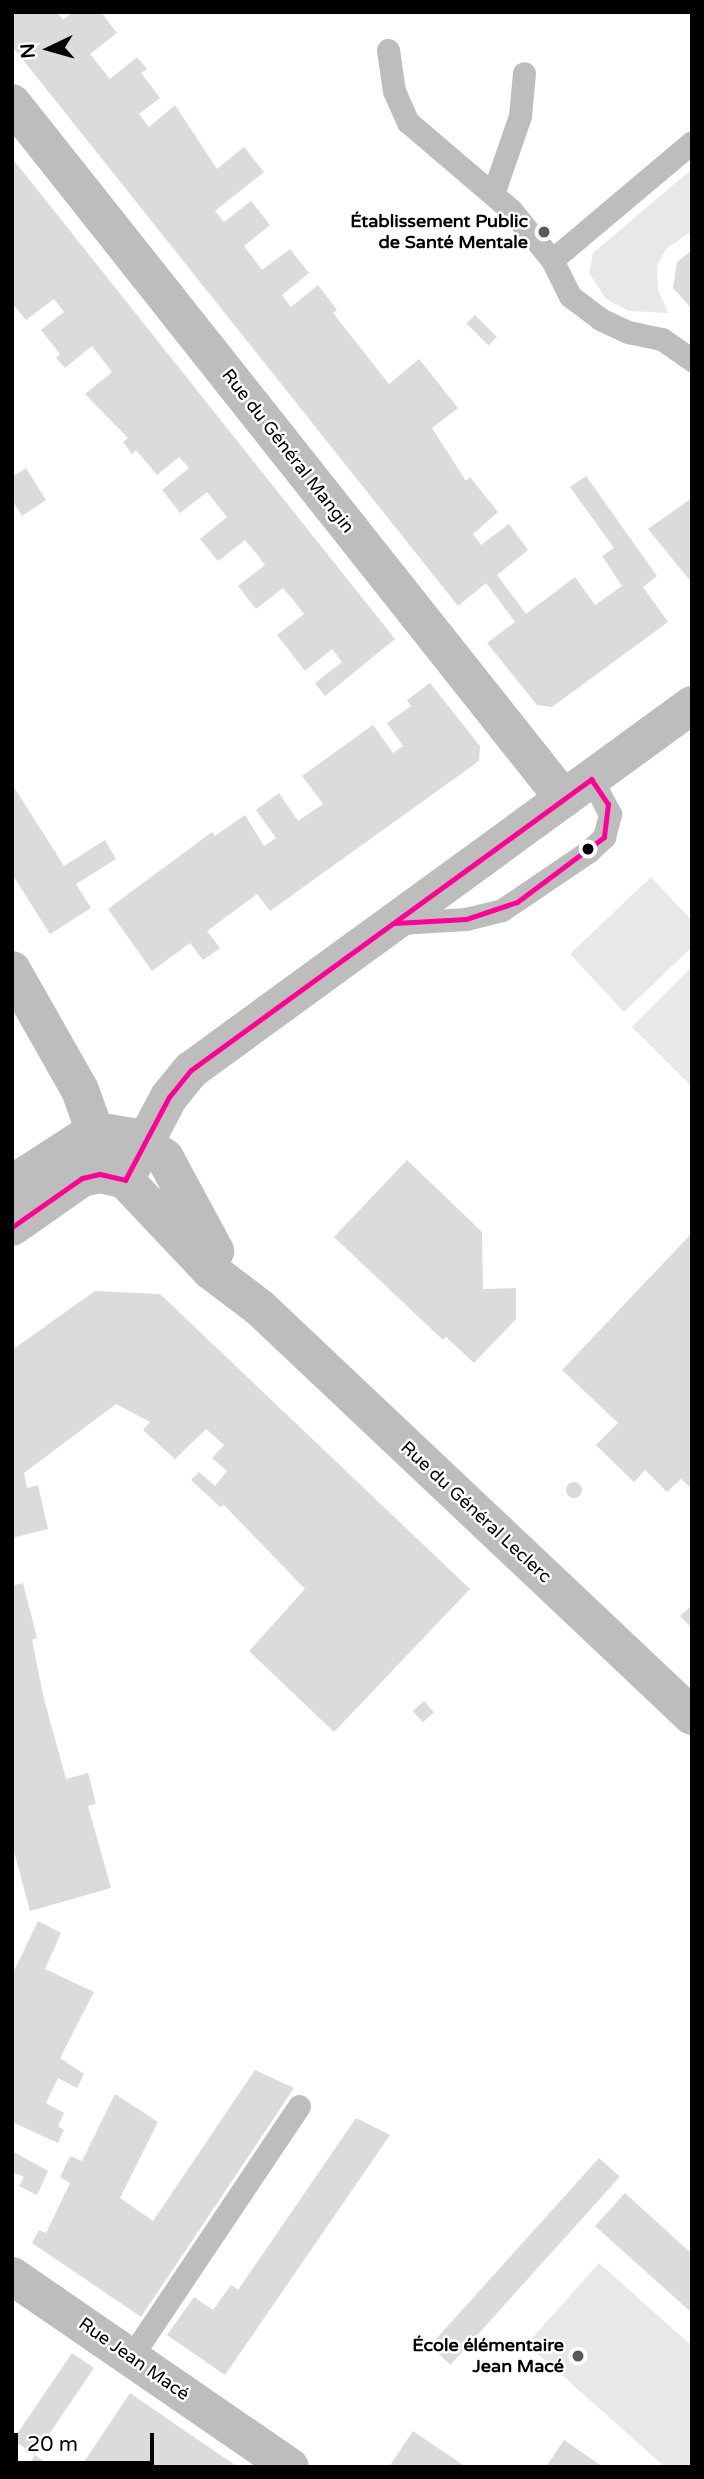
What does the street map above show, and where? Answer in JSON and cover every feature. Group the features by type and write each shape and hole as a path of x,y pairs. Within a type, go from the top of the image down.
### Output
{"street":[{"name":"Rue du Général Mangin","path":"12,103 577,789"},
{"path":"12,1227 71,1184 113,1177 145,1142 169,1097 191,1070 692,705"},
{"path":"12,970 80,1090 113,1177"},
{"path":"12,1184 69,1144 96,1135 121,1134 145,1142"},
{"name":"Rue du Général Leclerc","path":"145,1142 165,1158 201,1229 260,1308"},
{"name":"Rue du Général Leclerc","path":"113,1177 210,1270 260,1308 692,1716"},
{"name":"Rue Jean Macé","path":"12,2276 290,2467"}],"lane":[{"path":"387,50 394,91 408,122 493,194 552,260 570,296 600,319 628,332 662,339 692,360"},
{"path":"493,194 520,116 524,73"},
{"path":"552,260 692,142"},
{"path":"394,923 466,919 502,910 589,851 604,837 610,814 577,789"},
{"path":"131,2357 299,2106"}],"shaded area":[{"path":"692,169 692,231 666,249 657,266 658,289 668,313 629,311 606,299 589,273 593,253"},
{"path":"651,877 692,921 692,947 624,1012 570,954"},
{"path":"692,967 692,1087 632,1027"},
{"path":"599,2263 692,2346 692,2467 665,2467 527,2344"}],"building":[{"path":"12,12 57,12 63,20 72,12 101,12 117,33 90,54 110,79 137,57 147,69 141,73 160,98 139,114 149,127 175,105 217,169 244,147 264,172 215,211 224,222 251,201 270,225 244,246 262,270 290,249 309,273 282,295 291,307 318,285 337,310 333,313 389,384 419,359 458,408 432,428 466,481 470,477 498,512 473,534 481,545 509,524 528,550 497,575 526,614 575,577 595,605 622,586 602,556 614,548 570,487 586,476 657,576 643,587 668,622 552,707 537,705 487,643 515,622 486,583 458,606 12,46"},
{"path":"12,158 395,639 325,696 315,683 342,662 332,649 305,671 277,635 304,614 294,601 283,588 256,609 238,586 265,565 256,553 245,540 218,561 200,539 227,517 207,492 180,513 162,490 189,468 179,457 157,475 136,450 132,454 123,442 128,438 85,394 112,372 92,346 65,368 56,358 60,354 41,330 64,312 54,299 26,320 12,303"},
{"path":"692,250 692,309 673,288 677,262"},
{"path":"475,315 497,337 488,345 467,323"},
{"path":"26,468 46,500 22,516 12,500 12,477"},
{"path":"692,498 692,583 648,529"},
{"path":"430,683 480,746 479,761 270,911 257,894 207,931 220,948 203,960 190,943 152,971 108,909 212,832 215,836 245,815 264,846 276,838 256,810 279,793 298,821 323,804 302,776 373,725 393,753 403,746 387,723 411,706 407,700"},
{"path":"12,784 64,866 105,840 116,859 76,884 91,908 50,934 12,874"},
{"path":"407,1160 482,1232 483,1289 516,1288 516,1319 474,1363 446,1337 443,1340 334,1237"},
{"path":"692,1233 692,1489 681,1479 667,1492 645,1470 634,1482 596,1445 618,1423 562,1370"},
{"path":"95,1291 160,1294 470,1589 334,1732 249,1651 305,1589 224,1505 220,1507 191,1480 199,1472 215,1486 227,1471 212,1458 224,1445 206,1429 175,1459 143,1430 150,1422 116,1404 24,1473 27,1488 38,1485 48,1529 12,1538 12,1350"},
{"path":"571,1482 577,1482 582,1490 580,1496 571,1498 566,1493 566,1487"},
{"path":"23,1583 37,1638 32,1640 43,1695 66,1779 88,1773 96,1804 88,1806 111,1888 30,1911 12,1844 12,1586"},
{"path":"692,1605 692,1628 680,1616"},
{"path":"424,1701 434,1712 423,1722 413,1711"},
{"path":"38,1921 61,1933 45,1969 94,1992 60,2058 84,2074 77,2088 58,2078 46,2103 64,2113 58,2126 64,2130 58,2143 12,2122 12,1975"},
{"path":"255,2070 294,2088 141,2317 32,2243 39,2230 46,2233 70,2183 60,2177 70,2156 82,2161 115,2094 158,2122 120,2198 153,2221"},
{"path":"356,2118 390,2135 225,2375 167,2335 194,2297 213,2310 231,2285 238,2290"},
{"path":"12,2151 48,2171 37,2195 19,2186 24,2177 12,2172"},
{"path":"599,2158 620,2177 451,2365 430,2346"},
{"path":"625,2193 692,2254 692,2313 595,2226"},
{"path":"72,2353 94,2368 35,2455 13,2440"},
{"path":"130,2393 238,2467 91,2467 84,2462"},
{"path":"413,2431 466,2467 389,2467"},
{"path":"564,2440 603,2467 546,2467"},
{"path":"35,2455 52,2467 27,2467"}],"transit line":[{"path":"12,1227 82,1178 100,1174 125,1180 169,1097 191,1070 591,779 608,804 604,837 517,902 466,919 395,923"}],"place":[{"name":"Établissement Public de Santé Mentale","path":"544,232"},
{"name":"École élémentaire Jean Macé","path":"578,2356"}]}
